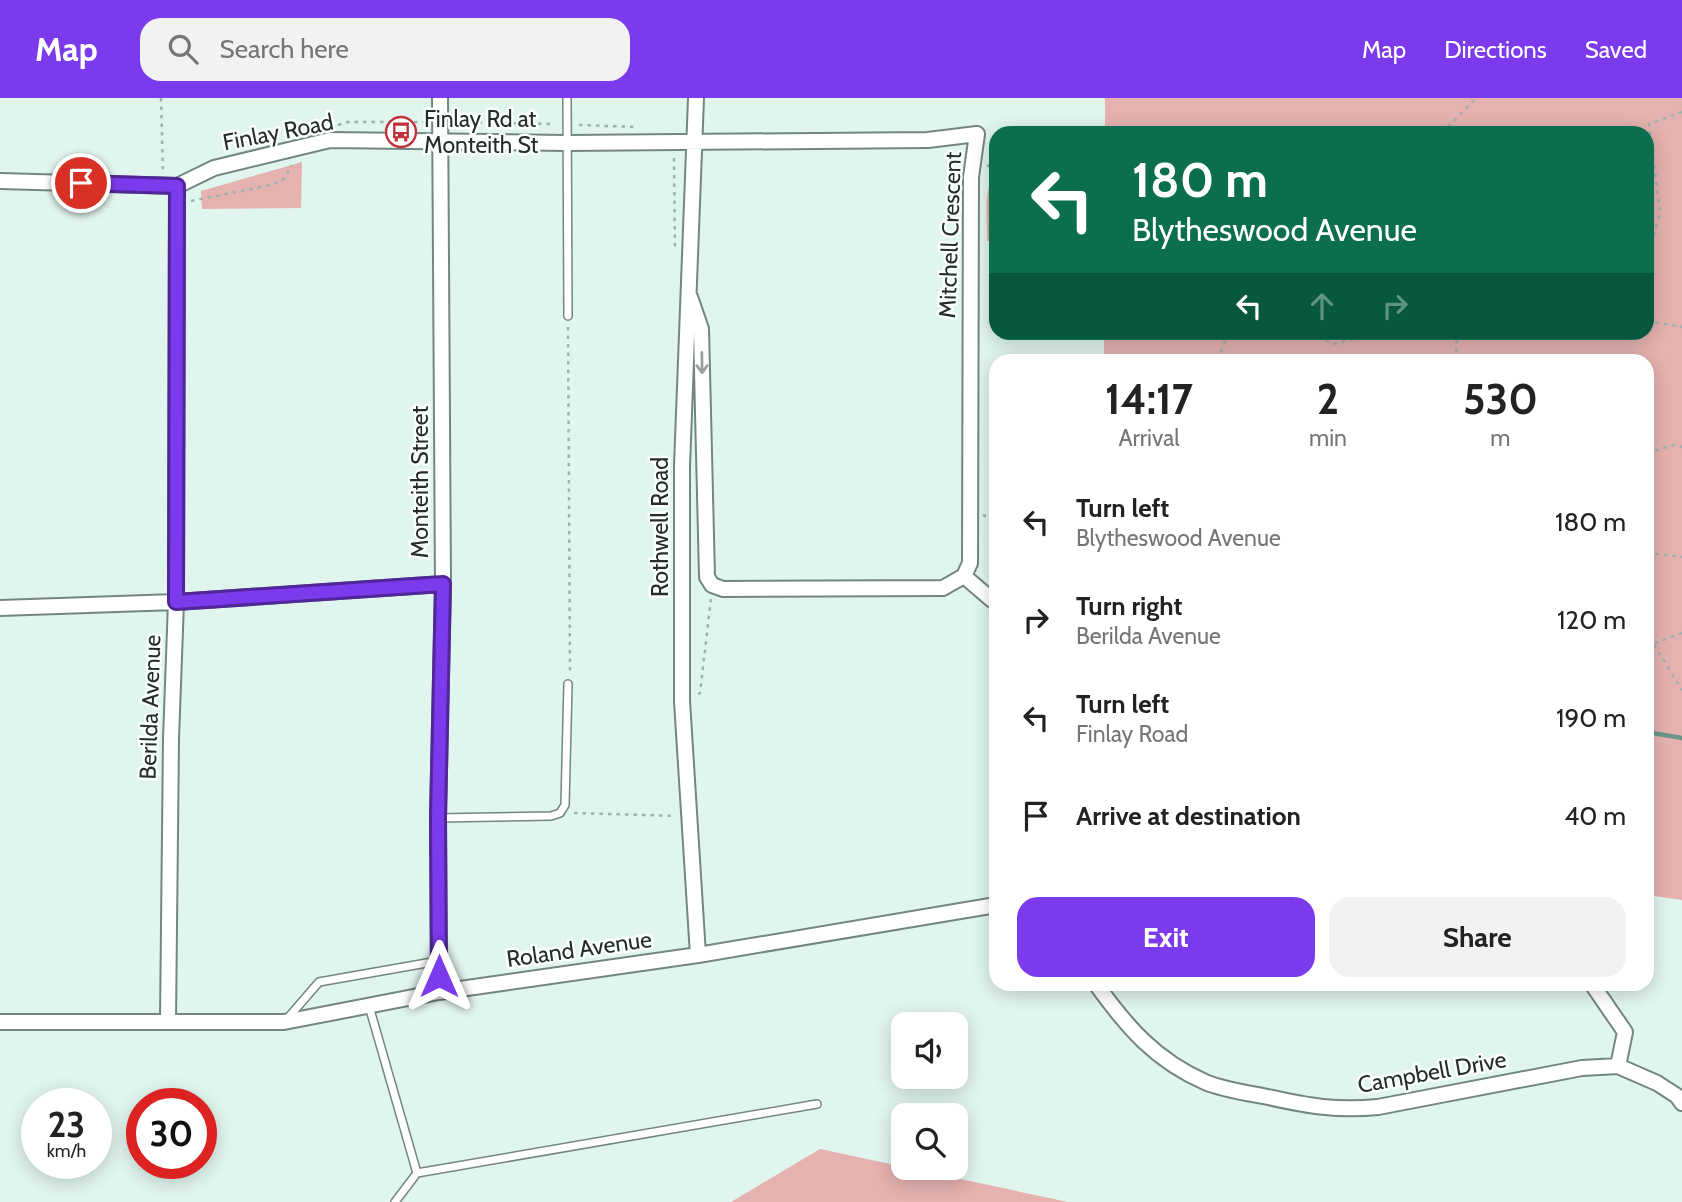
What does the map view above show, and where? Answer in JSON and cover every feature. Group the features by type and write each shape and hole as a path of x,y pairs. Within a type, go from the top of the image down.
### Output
{"street":[{"name":"Monteith Street","path":"439,992 438,818 443,584 440,98"},
{"name":"Rothwell Road","path":"696,98 682,466 682,701 698,955"},
{"name":"Mitchell Crescent","path":"695,141 928,140 977,134 971,177 970,563 964,576"},
{"name":"Finlay Road","path":"0,181 177,186 214,168 330,141 695,141"},
{"name":"Berilda Avenue","path":"168,1020 171,739 176,602 177,186"},
{"path":"690,297 701,330 707,576 712,585 723,589 943,588 964,576 989,597"},
{"path":"0,608 176,602 443,584"},
{"name":"Roland Avenue","path":"0,1022 284,1022 439,992 698,955 989,906"},
{"name":"Campbell Drive","path":"1101,991 1139,1039 1183,1070 1207,1083 1317,1108 1351,1110 1378,1107 1581,1068 1618,1066 1657,1083 1677,1096 1682,1103"},
{"path":"1597,991 1625,1032 1618,1066"}],"lane":[{"path":"567,98 568,316"},
{"path":"438,818 551,816 560,813 565,805 568,684"},
{"path":"284,1022 319,982 439,961"},
{"path":"369,1005 417,1173"},
{"path":"395,1202 417,1173 817,1104"}],"path":[{"path":"161,98 163,173"},
{"path":"1449,126 1476,98"},
{"path":"1649,126 1682,111"},
{"path":"177,201 198,201 271,185 284,179 291,169 296,148"},
{"path":"1654,164 1660,212 1654,234"},
{"path":"568,316 571,666 568,684"},
{"path":"1654,322 1682,327"},
{"path":"1326,340 1333,344 1350,340"},
{"path":"1654,451 1673,445 1682,447"},
{"path":"1654,554 1682,557"},
{"path":"700,693 712,585"},
{"path":"1682,633 1654,645 1682,690"},
{"path":"560,813 691,816"}],"shaded area":[{"path":"1105,98 1682,98 1682,900 1654,896 1654,354 1104,354 1104,340 1654,340 1654,126 1105,126"},
{"path":"302,162 301,208 202,209 201,191"},
{"path":"989,187 989,241 987,241"},
{"path":"820,1149 891,1164 891,1180 965,1180 1068,1202 731,1202"}],"waterway":[{"path":"1654,733 1682,738"}],"place":[{"name":"Finlay Rd at Monteith St","path":"401,132"}],"route":[{"path":"81,183 177,186 176,602 443,584 438,818 439,976"}]}
